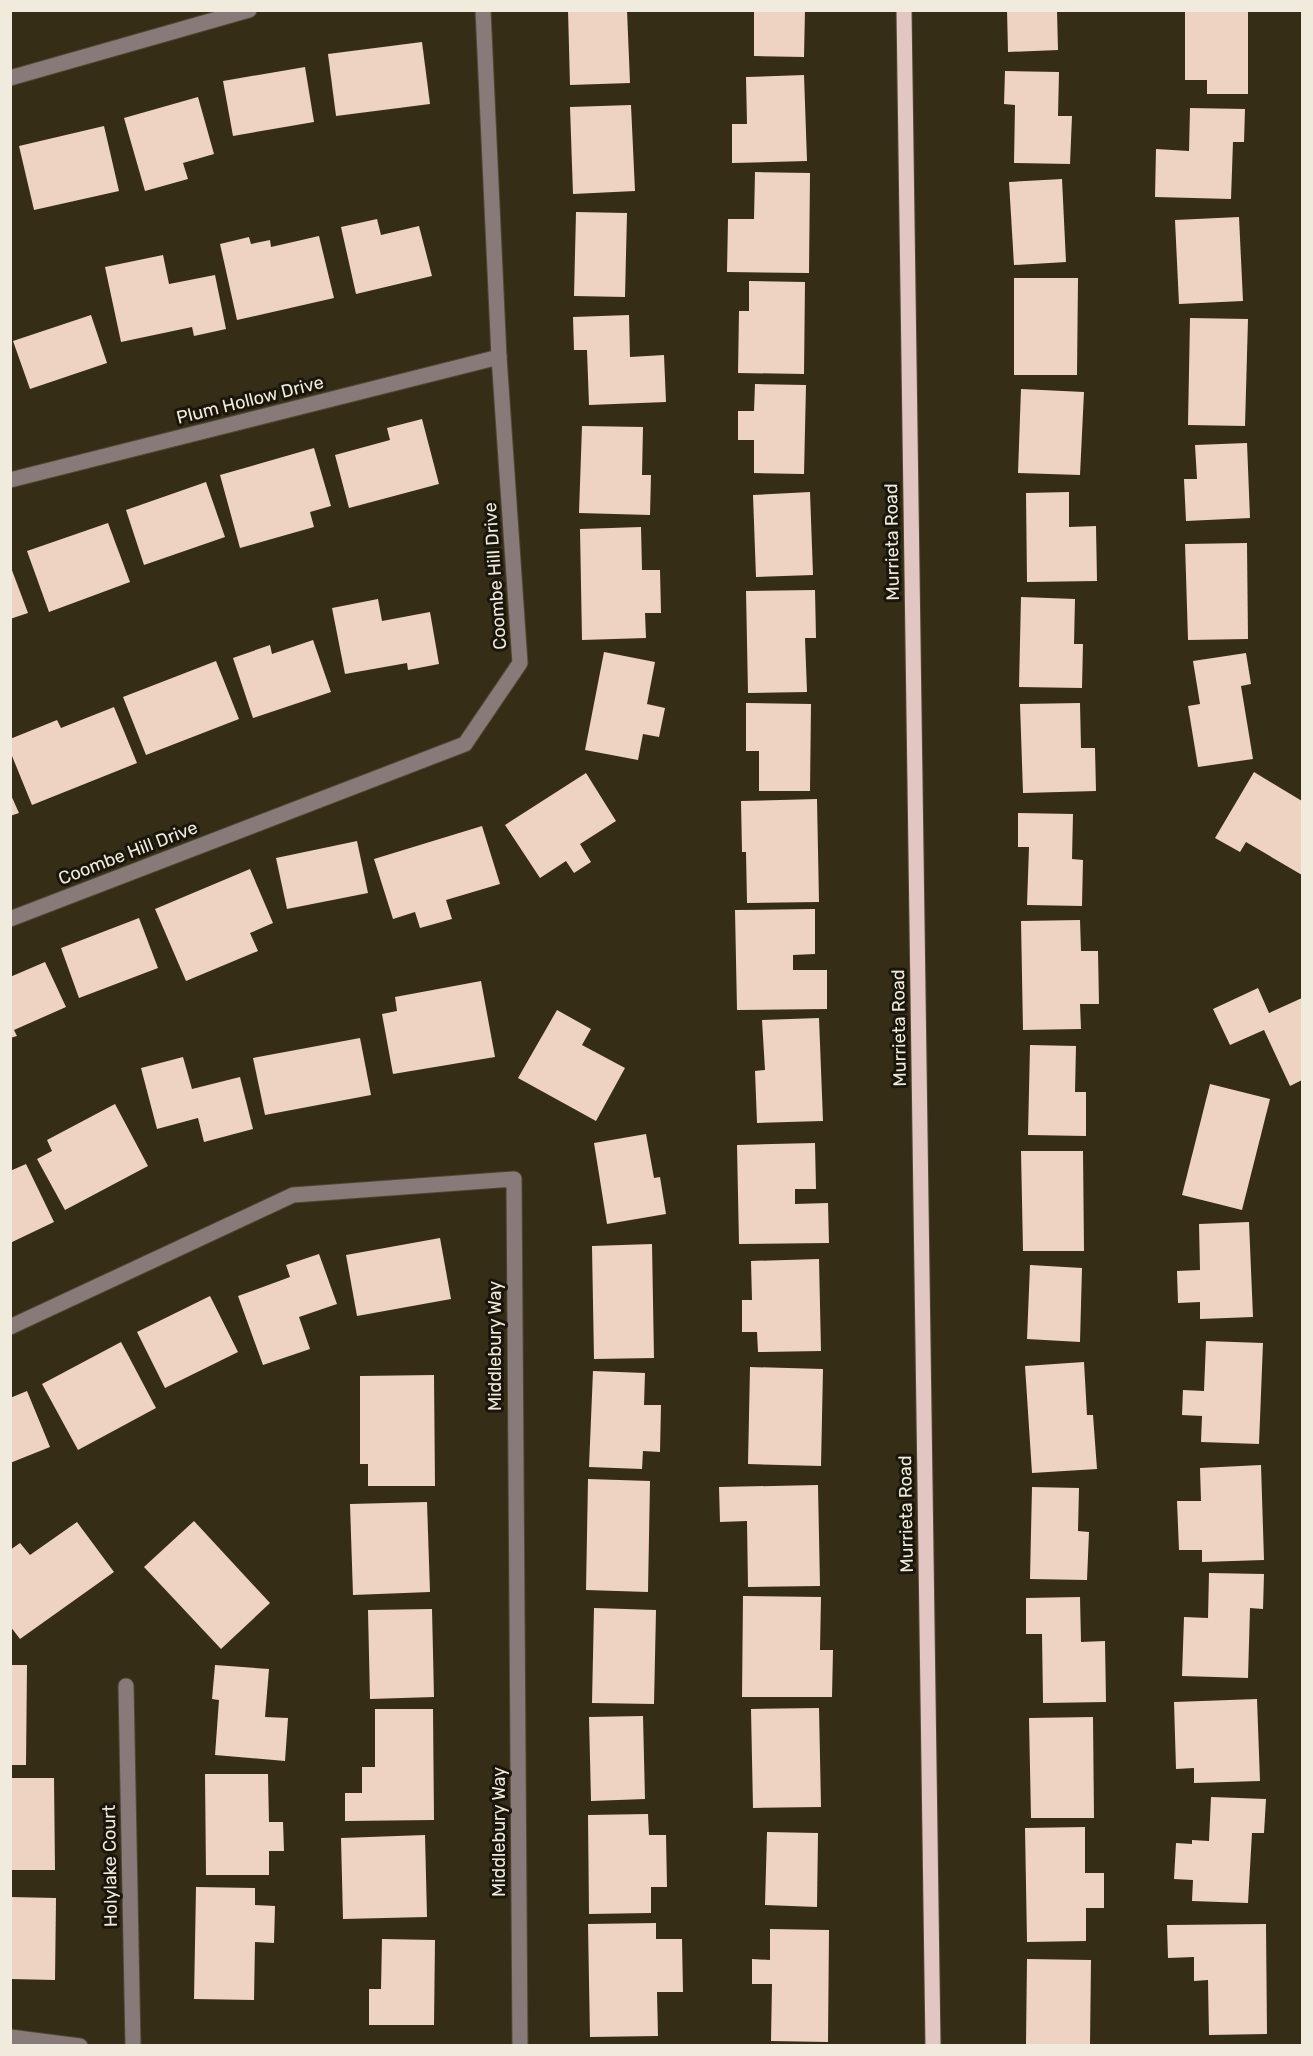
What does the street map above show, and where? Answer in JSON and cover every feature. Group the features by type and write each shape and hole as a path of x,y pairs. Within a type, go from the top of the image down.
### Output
{"main road":[{"name":"Murrieta Road","path":"904,10 933,2046"}],"street":[{"path":"10,78 249,10"},
{"name":"Coombe Hill Drive","path":"10,919 465,744 520,663 499,357 483,10"},
{"name":"Plum Hollow Drive","path":"10,480 499,357"},
{"name":"Middlebury Way","path":"10,1327 293,1195 514,1179 520,2046"},
{"name":"Holylake Court","path":"126,1686 133,2046"},
{"path":"10,2037 80,2046"}],"building":[{"path":"568,10 627,10 630,83 570,85"},
{"path":"754,10 805,10 804,57 754,56"},
{"path":"1007,10 1057,10 1058,50 1008,52"},
{"path":"1185,10 1248,10 1248,94 1207,94 1207,80 1185,80"},
{"path":"422,42 430,104 336,116 328,54"},
{"path":"305,67 314,122 233,136 223,81"},
{"path":"1005,71 1059,72 1058,116 1072,116 1070,164 1014,163 1015,105 1004,104"},
{"path":"804,75 807,161 732,163 732,124 747,124 746,77"},
{"path":"198,97 214,154 183,163 188,179 145,191 124,118"},
{"path":"631,105 635,191 573,194 570,107"},
{"path":"1190,108 1245,109 1244,142 1233,142 1231,199 1155,197 1156,149 1189,151"},
{"path":"104,126 119,191 34,210 19,146"},
{"path":"755,172 810,173 809,273 727,272 728,219 754,219"},
{"path":"1062,179 1066,262 1014,265 1009,182"},
{"path":"576,212 627,213 625,297 574,296"},
{"path":"1239,217 1243,301 1179,304 1175,220"},
{"path":"377,219 381,235 419,226 432,276 356,294 341,227"},
{"path":"319,236 334,298 237,320 220,244 249,237 251,244 270,240 271,247"},
{"path":"163,255 169,284 215,275 226,329 194,336 192,327 121,342 105,267"},
{"path":"1014,278 1078,278 1077,375 1014,375"},
{"path":"749,281 805,282 804,374 738,373 739,311 749,311"},
{"path":"91,315 107,363 30,389 13,341"},
{"path":"629,315 630,357 664,355 666,402 589,405 587,350 574,350 573,317"},
{"path":"1190,318 1248,319 1245,426 1188,425"},
{"path":"755,384 806,385 804,474 754,473 754,440 738,440 738,411 754,411"},
{"path":"1021,389 1084,392 1080,475 1018,473"},
{"path":"422,419 439,484 349,508 335,455 390,440 387,428"},
{"path":"582,426 643,427 642,475 651,475 650,515 579,513"},
{"path":"1247,443 1250,518 1186,521 1184,479 1197,479 1195,445"},
{"path":"314,448 331,506 310,512 314,527 240,548 220,475"},
{"path":"206,482 225,537 144,565 126,510"},
{"path":"810,492 813,575 756,577 753,495"},
{"path":"1069,492 1069,527 1096,526 1097,581 1027,582 1026,493"},
{"path":"108,523 130,582 49,612 27,551"},
{"path":"641,527 642,570 660,570 661,613 645,613 646,638 582,640 580,529"},
{"path":"1247,543 1248,639 1188,640 1185,544"},
{"path":"10,565 28,613 10,619"},
{"path":"815,590 816,638 805,638 807,692 748,693 746,591"},
{"path":"1021,597 1075,599 1074,644 1083,644 1082,688 1019,687"},
{"path":"378,599 382,621 430,612 439,664 408,670 407,663 345,674 332,608"},
{"path":"313,640 331,692 253,718 233,658 270,645 272,654"},
{"path":"604,652 655,662 647,704 665,708 659,737 643,734 638,760 585,750"},
{"path":"1246,653 1251,684 1241,686 1253,759 1198,767 1188,706 1200,704 1193,661"},
{"path":"216,661 239,719 146,755 123,697"},
{"path":"746,703 811,704 810,791 759,791 759,751 746,751"},
{"path":"1080,703 1081,748 1095,748 1096,791 1023,793 1020,704"},
{"path":"114,707 137,763 32,805 10,751 10,739 57,720 61,728"},
{"path":"1254,772 1302,801 1302,875 1246,842 1240,852 1215,838"},
{"path":"586,773 616,821 580,844 591,862 574,873 566,861 540,878 505,825"},
{"path":"10,793 19,813 10,816"},
{"path":"817,799 819,902 747,903 746,852 742,852 741,801"},
{"path":"1018,813 1073,814 1072,859 1083,860 1082,906 1027,905 1029,847 1018,847"},
{"path":"482,826 500,884 446,900 452,919 420,928 415,912 393,919 374,859"},
{"path":"357,841 368,893 287,909 276,858"},
{"path":"250,869 273,923 250,933 258,951 186,981 155,909"},
{"path":"815,909 815,954 793,955 793,970 827,970 827,1009 737,1010 735,910"},
{"path":"139,918 158,968 79,998 61,948"},
{"path":"1080,920 1081,951 1098,951 1099,1004 1080,1004 1081,1029 1023,1030 1021,921"},
{"path":"45,962 66,1007 14,1030 17,1036 10,1038 10,977"},
{"path":"481,981 495,1057 393,1074 382,1014 397,1011 395,997"},
{"path":"1258,988 1269,1013 1302,998 1302,1080 1290,1086 1264,1030 1230,1045 1213,1009"},
{"path":"557,1010 591,1029 582,1045 625,1068 596,1121 518,1078"},
{"path":"819,1018 823,1121 757,1123 755,1071 765,1070 762,1020"},
{"path":"360,1038 371,1095 265,1115 253,1058"},
{"path":"1030,1045 1076,1046 1075,1092 1086,1092 1086,1136 1028,1135"},
{"path":"183,1057 192,1089 240,1077 253,1129 204,1142 198,1118 157,1129 141,1068"},
{"path":"1210,1084 1270,1099 1242,1210 1182,1195"},
{"path":"115,1104 148,1166 65,1210 37,1159 52,1151 47,1140"},
{"path":"646,1134 654,1178 660,1177 666,1214 607,1224 594,1143"},
{"path":"815,1143 816,1189 795,1189 795,1204 828,1203 829,1243 739,1244 737,1145"},
{"path":"1021,1151 1083,1151 1084,1251 1023,1251"},
{"path":"26,1164 54,1222 10,1243 10,1171"},
{"path":"1249,1222 1253,1317 1200,1319 1200,1302 1178,1303 1177,1271 1200,1270 1199,1224"},
{"path":"440,1238 451,1299 357,1316 346,1255"},
{"path":"652,1244 654,1358 594,1359 592,1246"},
{"path":"319,1254 337,1304 299,1317 310,1349 263,1365 238,1296 290,1277 286,1265"},
{"path":"819,1259 821,1351 758,1352 757,1332 742,1332 742,1300 752,1300 751,1261"},
{"path":"1030,1265 1082,1268 1080,1342 1027,1339"},
{"path":"210,1296 238,1352 165,1388 137,1332"},
{"path":"1206,1341 1263,1343 1259,1444 1201,1442 1202,1416 1182,1415 1183,1390 1204,1391"},
{"path":"121,1342 156,1408 78,1450 42,1384"},
{"path":"1084,1362 1087,1415 1093,1415 1097,1469 1032,1473 1025,1366"},
{"path":"750,1367 823,1369 821,1466 748,1464"},
{"path":"593,1371 645,1373 644,1405 661,1405 660,1452 643,1451 642,1469 589,1467"},
{"path":"434,1375 435,1486 368,1486 368,1464 360,1464 360,1376"},
{"path":"27,1391 50,1447 10,1463 10,1398"},
{"path":"1261,1465 1264,1560 1202,1562 1202,1550 1179,1550 1177,1501 1201,1501 1200,1468"},
{"path":"588,1479 650,1481 648,1592 586,1590"},
{"path":"818,1485 820,1586 748,1587 747,1521 720,1522 719,1487"},
{"path":"1032,1487 1079,1488 1078,1531 1089,1532 1087,1580 1030,1579"},
{"path":"427,1502 430,1592 353,1595 350,1504"},
{"path":"194,1521 270,1603 221,1649 144,1567"},
{"path":"77,1522 114,1572 20,1639 10,1626 10,1550 20,1543 30,1555"},
{"path":"1209,1573 1264,1574 1263,1609 1250,1608 1248,1678 1182,1676 1184,1617 1208,1618"},
{"path":"743,1596 821,1597 820,1650 833,1650 832,1697 742,1697"},
{"path":"1080,1597 1081,1642 1105,1641 1106,1702 1043,1703 1042,1634 1026,1634 1026,1598"},
{"path":"594,1608 656,1610 654,1704 592,1703"},
{"path":"432,1609 434,1697 370,1699 368,1610"},
{"path":"10,1665 27,1665 26,1765 10,1765"},
{"path":"215,1665 269,1669 265,1717 288,1718 285,1761 215,1755 219,1700 212,1699"},
{"path":"1257,1699 1260,1781 1194,1783 1194,1768 1176,1769 1174,1702"},
{"path":"819,1708 821,1807 753,1808 751,1709"},
{"path":"375,1709 433,1709 434,1820 345,1821 345,1793 362,1793 362,1767 375,1767"},
{"path":"643,1716 645,1799 591,1801 589,1717"},
{"path":"1093,1717 1094,1818 1031,1818 1029,1718"},
{"path":"205,1774 268,1774 269,1822 283,1822 284,1851 269,1851 269,1875 206,1875"},
{"path":"10,1778 54,1778 55,1870 10,1870"},
{"path":"1211,1797 1266,1799 1264,1833 1252,1833 1248,1903 1192,1901 1193,1880 1174,1879 1176,1843 1192,1844 1192,1840 1209,1841"},
{"path":"648,1814 649,1835 666,1835 667,1887 651,1887 651,1913 589,1914 588,1815"},
{"path":"1085,1827 1085,1873 1104,1873 1104,1908 1086,1908 1086,1941 1027,1942 1025,1828"},
{"path":"767,1832 818,1833 817,1907 765,1905"},
{"path":"425,1835 427,1917 343,1919 341,1838"},
{"path":"196,1887 255,1888 255,1905 275,1906 274,1943 255,1942 254,2000 194,1999"},
{"path":"10,1897 56,1898 55,1980 10,1979"},
{"path":"656,1923 656,1939 682,1939 683,1992 657,1992 658,2036 590,2037 588,1924"},
{"path":"1266,1924 1267,2034 1209,2035 1208,1980 1194,1981 1194,1957 1168,1958 1167,1925"},
{"path":"770,1929 829,1930 828,2042 771,2041 772,1984 752,1984 752,1959 770,1960"},
{"path":"382,1939 435,1940 434,2025 369,2025 369,1989 381,1989"},
{"path":"1027,1959 1091,1960 1090,2045 1026,2044"}]}
